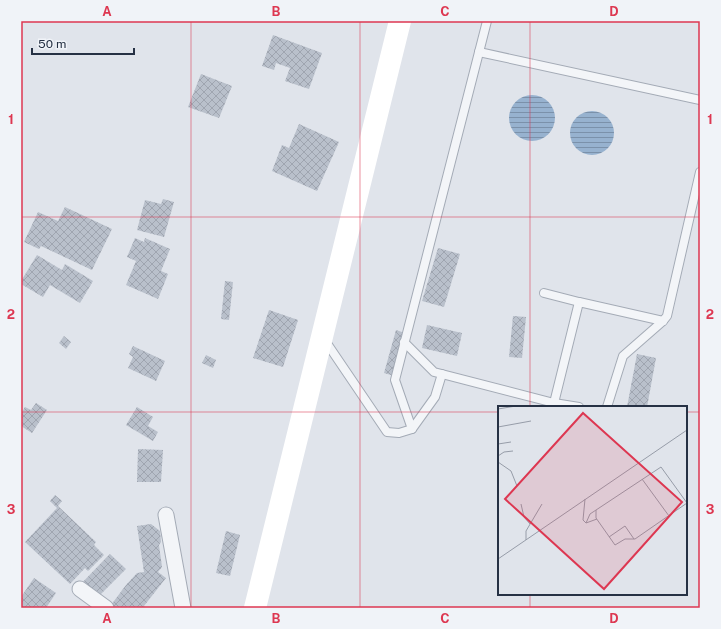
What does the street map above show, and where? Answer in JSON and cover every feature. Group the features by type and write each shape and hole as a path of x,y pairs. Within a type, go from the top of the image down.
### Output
{"main road":[{"path":"255,608 400,21"}],"street":[{"path":"166,516 183,608"},
{"path":"80,589 106,608"}],"lane":[{"path":"412,429 394,380 487,21"},
{"path":"479,52 700,100"},
{"path":"607,406 623,356 667,316 700,172"},
{"path":"544,293 663,321"},
{"path":"554,403 579,302"},
{"path":"322,336 387,432 400,433 412,429 435,397 442,374"},
{"path":"404,342 434,372 554,403 573,406"}],"water":[{"path":"527,95 537,95 549,101 554,109 554,127 549,135 541,140 527,141 519,138 512,131 509,123 509,113 512,105 519,98"},
{"path":"588,111 596,111 601,112 608,117 613,124 613,142 608,149 601,154 588,155 580,152 573,145 570,137 570,129 573,121 580,114"}],"building":[{"path":"273,35 322,53 309,89 285,81 290,68 276,63 274,70 262,66"},
{"path":"201,74 232,86 219,118 188,107"},
{"path":"299,124 339,142 317,191 272,171 282,145 289,148"},
{"path":"163,199 174,202 164,237 137,230 145,200 161,204"},
{"path":"65,207 112,229 92,270 41,246 39,249 24,242 38,212 58,221"},
{"path":"135,238 144,242 145,238 170,249 161,271 168,274 158,299 126,285 136,261 127,257"},
{"path":"438,248 460,254 444,307 422,301"},
{"path":"37,255 62,270 65,264 93,281 80,303 50,285 43,297 21,284 21,281"},
{"path":"225,281 233,282 229,320 221,319"},
{"path":"269,310 298,320 283,367 253,358"},
{"path":"513,316 526,317 522,358 509,357"},
{"path":"427,325 462,333 457,356 422,348"},
{"path":"396,330 405,333 394,376 384,373"},
{"path":"64,336 71,342 66,349 59,343"},
{"path":"133,346 165,361 156,381 128,368 133,357 129,354"},
{"path":"637,354 656,358 647,406 627,406"},
{"path":"206,355 216,360 213,368 202,363"},
{"path":"36,403 47,410 32,433 21,426 21,414 25,407 31,410"},
{"path":"137,407 153,417 148,426 158,432 153,441 126,425"},
{"path":"138,449 163,450 161,482 137,482"},
{"path":"55,495 62,501 58,506 96,542 94,545 104,555 88,571 85,568 70,584 25,542 57,508 50,501"},
{"path":"151,524 160,531 161,542 159,545 162,567 158,572 166,578 144,606 146,608 114,608 111,605 126,585 137,573 144,572 137,526"},
{"path":"226,531 240,535 230,576 216,573"},
{"path":"110,554 126,569 92,603 77,588"},
{"path":"34,578 56,593 46,608 21,608 21,597"}]}
